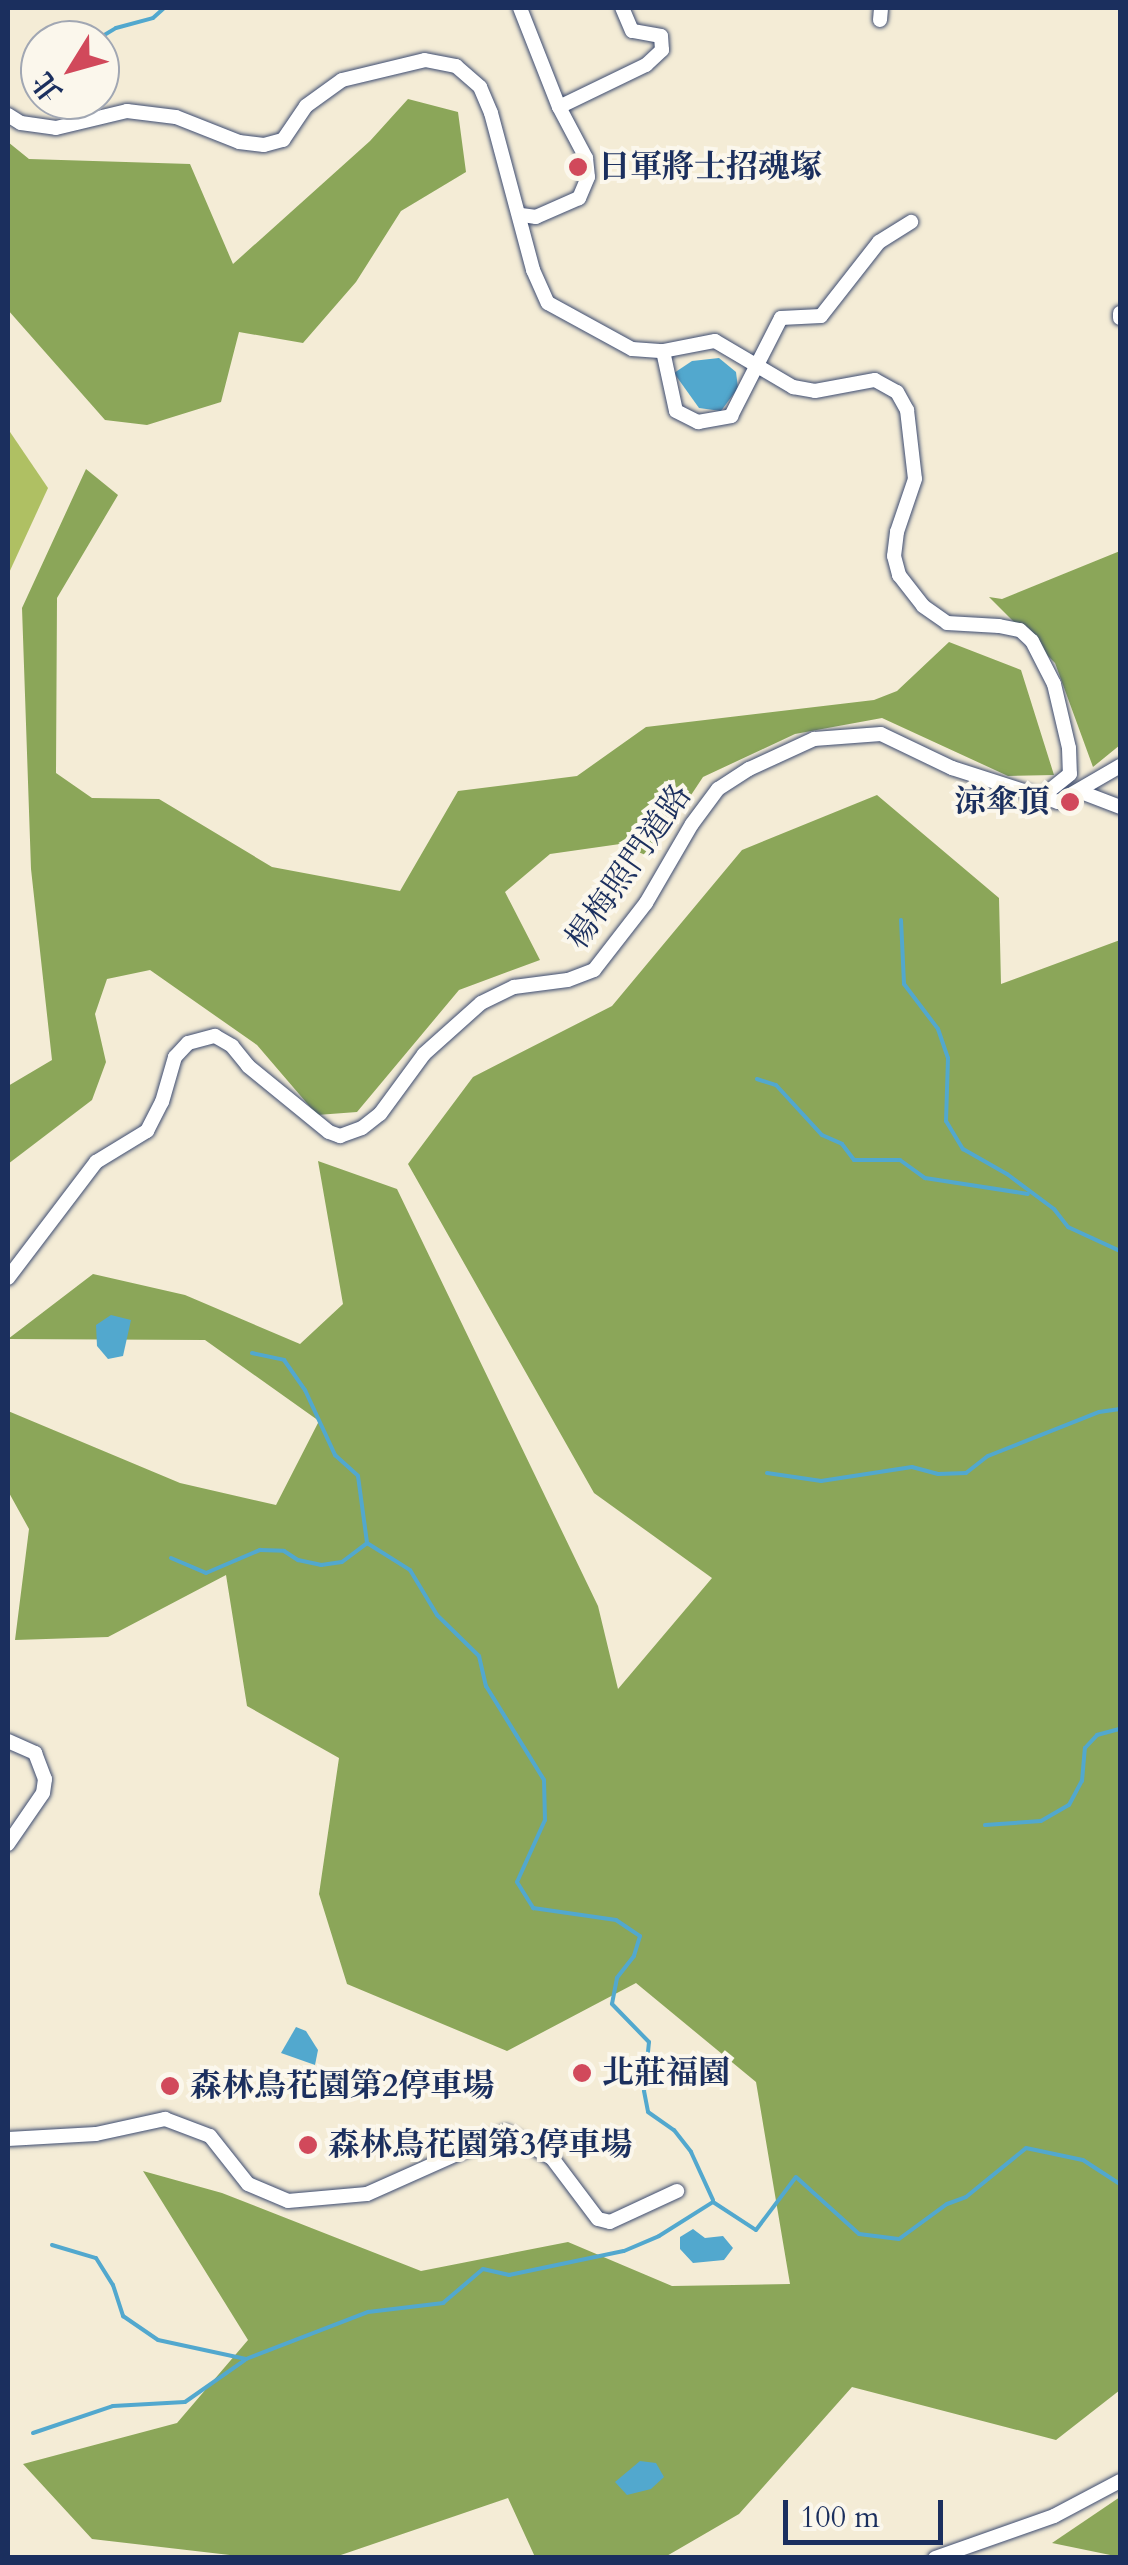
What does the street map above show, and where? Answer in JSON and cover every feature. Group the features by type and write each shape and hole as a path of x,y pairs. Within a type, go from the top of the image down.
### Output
{"street":[{"path":"520,8 559,107 586,158 585,190 552,212 536,217 521,215"},
{"path":"559,107 634,72 662,50 661,36 632,31 622,8"},
{"path":"8,115 21,123 56,128 127,111 176,117 238,142 264,145 283,140 306,106 342,80 378,69 441,62 456,66 480,87 521,215 533,270 548,303 632,349 663,351 715,342 793,387 816,391 875,380 898,392 906,410 915,479 897,532 894,556 899,575 923,606 947,623 1020,630 1032,641 1054,684 1069,748 1070,774 1042,798"},
{"path":"663,351 676,411 698,422 731,416 760,367 781,318 821,316 879,242 911,222"},
{"name":"楊梅照門道路","path":"8,1278 96,1162 147,1130 162,1102 175,1057 188,1043 215,1036 232,1046 248,1066 328,1132 340,1136 362,1128 380,1114 424,1054 481,1003 514,987 568,980 594,970 646,903 692,824 718,789 814,739 881,734 952,768 1058,802 1120,766"},
{"path":"1081,792 1120,807"},
{"path":"8,1741 35,1754 45,1779 42,1794 8,1844"},
{"path":"8,2139 96,2134 165,2120 210,2136 248,2184 288,2202 367,2194 506,2132 552,2158 598,2219 610,2222 677,2191"},
{"path":"934,2558 988,2535 1054,2516 1120,2480"}],"green space":[{"path":"408,99 458,112 466,172 401,211 356,282 303,343 239,332 221,402 147,425 105,420 8,310 8,142 29,159 190,164 233,264 370,141"},
{"path":"8,429 48,488 8,575"},
{"path":"86,469 118,495 57,598 56,773 92,798 159,799 272,867 400,891 458,791 577,776 646,727 874,700 897,691 949,642 1021,670 1054,775 1008,776 882,718 795,734 703,777 650,857 620,844 550,854 505,892 540,960 459,990 357,1112 317,1115 257,1045 150,970 107,979 95,1014 106,1062 92,1100 8,1164 8,1086 52,1060 31,869 22,608"},
{"path":"1120,551 1120,745 1093,767 1055,663 989,597 1002,599"},
{"path":"877,795 999,898 1001,984 1120,940 1120,2390 1056,2440 852,2387 739,2514 665,2557 535,2557 508,2498 335,2557 247,2557 92,2539 23,2464 177,2423 248,2340 143,2171 222,2193 421,2271 568,2242 672,2286 790,2284 756,2082 636,1983 507,2051 347,1984 319,1894 339,1758 247,1706 226,1575 108,1637 15,1640 29,1529 8,1491 8,1411 180,1483 276,1505 319,1421 205,1340 8,1339 93,1274 185,1295 300,1344 343,1304 318,1161 397,1189 598,1606 618,1689 712,1578 594,1493 408,1164 473,1077 612,1006 742,850"},
{"path":"1120,2497 1120,2557 1052,2543"}],"water":[{"path":"719,358 736,372 738,388 721,411 699,408 674,373 692,361"},
{"path":"111,1315 131,1320 123,1356 108,1359 97,1346 96,1325"},
{"path":"296,2027 306,2031 318,2050 315,2065 281,2053"},
{"path":"693,2229 705,2238 723,2236 733,2248 724,2260 693,2263 680,2249 680,2237"},
{"path":"640,2461 656,2463 664,2477 651,2489 627,2495 615,2482"}],"waterway":[{"path":"120,27 153,18 164,8"},
{"path":"901,920 904,984 938,1029 948,1058 946,1121 963,1149 1007,1174 1054,1209 1068,1227 1120,1251"},
{"path":"757,1079 776,1085 822,1135 842,1144 854,1160 900,1160 925,1178 1028,1194"},
{"path":"252,1353 284,1360 305,1390 335,1455 358,1476 367,1543 410,1570 437,1615 479,1656 486,1686 544,1780 545,1820 517,1882 533,1908 616,1920 640,1936 634,1956 617,1978 612,2004 649,2042 644,2091 648,2112 674,2130 691,2152 713,2200"},
{"path":"767,1473 821,1481 912,1467 938,1474 966,1473 988,1456 1099,1412 1120,1409"},
{"path":"171,1558 206,1573 260,1550 284,1551 298,1560 321,1565 342,1562 367,1543"},
{"path":"985,1825 1041,1821 1069,1805 1082,1781 1085,1748 1097,1735 1120,1729"},
{"path":"52,2245 96,2258 113,2285 123,2316 158,2340 246,2359 368,2312 443,2303 483,2269 509,2275 624,2251 659,2236 713,2202 756,2230 796,2177 859,2234 899,2239 947,2204 966,2197 1026,2148 1083,2160 1120,2184"},
{"path":"33,2433 113,2406 185,2402 245,2360"}],"place":[{"name":"日軍將士招魂塚","path":"578,167"},
{"name":"涼傘頂","path":"1070,802"},
{"name":"北莊福園","path":"582,2073"},
{"name":"森林鳥花園第2停車場","path":"170,2086"},
{"name":"森林鳥花園第3停車場","path":"308,2145"}]}
